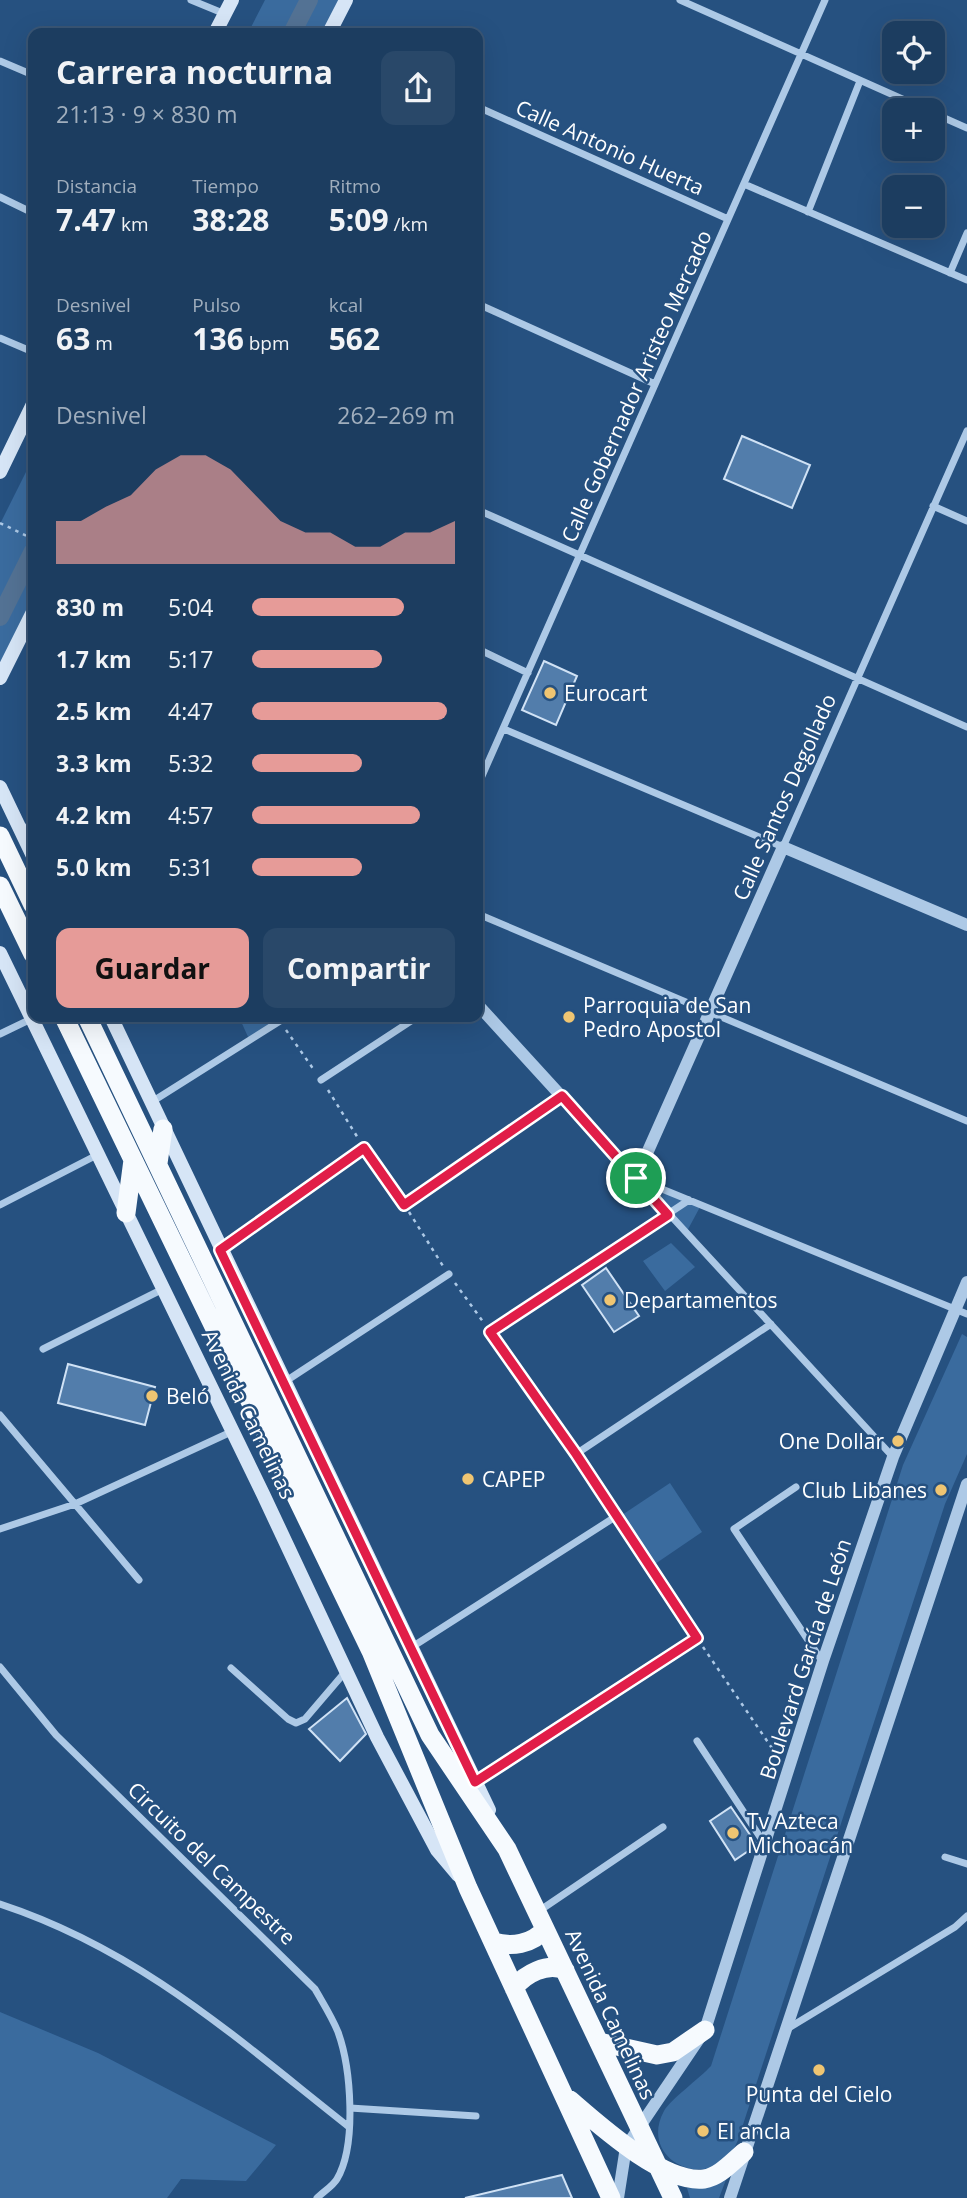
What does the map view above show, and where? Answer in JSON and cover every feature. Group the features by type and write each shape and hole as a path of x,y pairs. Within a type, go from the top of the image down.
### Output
{"highway":[{"path":"0,836 28,895"},
{"path":"0,886 28,944"},
{"name":"Avenida Camelinas","path":"66,1022 371,1651 468,1888 611,2198"},
{"name":"Avenida Camelinas","path":"90,1022 430,1735 507,1849 673,2198"},
{"path":"158,1163 163,1129"},
{"path":"126,1213 133,1159"},
{"path":"493,1942 511,1947 531,1940 541,1921"},
{"path":"514,1988 529,1973 548,1968 565,1970"},
{"path":"599,2042 657,2054 673,2052 705,2030"},
{"path":"566,2097 626,2147 690,2178 705,2179 718,2174 744,2152"}],"main road":[{"path":"218,28 232,0"},
{"path":"332,28 346,0"},
{"path":"0,472 28,414"},
{"path":"0,678 28,622"},
{"path":"0,787 27,827"},
{"name":"Avenida Camelinas","path":"0,953 28,1013"},
{"name":"Avenida Camelinas","path":"32,1022 377,1737 437,1850 468,1888"},
{"name":"Avenida Camelinas","path":"113,1022 507,1849"}],"street":[{"path":"191,0 225,14"},
{"path":"680,0 899,98"},
{"name":"Calle Gobernador Aristeo Mercado","path":"483,773 825,0"},
{"path":"0,61 28,73"},
{"path":"808,212 860,81"},
{"name":"Calle Antonio Huerta","path":"483,109 728,219"},
{"path":"945,118 967,128"},
{"path":"744,184 967,280"},
{"path":"0,197 28,211"},
{"path":"950,273 967,233"},
{"path":"483,306 655,384"},
{"path":"0,338 28,350"},
{"name":"Calle Santos Degollado","path":"636,1178 967,431"},
{"path":"933,506 967,522"},
{"path":"483,512 967,727"},
{"path":"483,651 528,673"},
{"path":"504,729 967,925"},
{"path":"483,916 967,1121"},
{"path":"483,1010 893,1457"},
{"path":"0,1034 28,1020"},
{"path":"150,1103 278,1022"},
{"path":"321,1080 409,1022"},
{"path":"404,1205 562,1096"},
{"path":"220,1250 364,1148"},
{"path":"0,1205 97,1155"},
{"path":"636,1178 961,1311"},
{"path":"490,1332 689,1200"},
{"path":"286,1381 449,1274"},
{"name":"Boulevard García de León","path":"618,2198 626,2147 705,2030 822,1661 893,1457 961,1311 967,1282"},
{"path":"43,1349 163,1289"},
{"path":"576,1454 771,1324"},
{"path":"0,1415 139,1580"},
{"path":"0,1529 75,1504 231,1432"},
{"path":"796,1487 734,1529 822,1661"},
{"path":"730,2198 783,2031 965,1493"},
{"path":"412,1647 615,1517"},
{"path":"475,1782 697,1638"},
{"name":"Circuito del Campestre","path":"0,1667 56,1735 315,1989 338,2031 348,2069 350,2108 349,2127 337,2180 317,2198"},
{"path":"231,1668 288,1719 296,1723 305,1719 346,1670"},
{"path":"697,1741 764,1844"},
{"path":"541,1921 663,1827"},
{"path":"945,1857 967,1864"},
{"path":"0,1905 103,1946 168,1985 349,2127"},
{"path":"783,2031 955,1927 967,1916"},
{"path":"350,2108 475,2116"}],"path":[{"path":"0,523 28,537"},
{"path":"281,1022 449,1274 576,1454 615,1517 788,1772"}],"shaded area":[{"path":"265,0 349,0 335,28 251,28"},
{"path":"28,468 28,627 0,682 0,524"},
{"path":"241,1022 275,1022 249,1039"},
{"path":"644,1184 700,1207 686,1233"},
{"path":"671,1243 695,1267 665,1291 643,1261"},
{"path":"962,1334 967,1337 967,1454 945,1504 738,2140 727,2157 713,2167 697,2169 682,2166 669,2158 661,2145 658,2129 664,2111 711,2066 903,1465"},
{"path":"670,1483 702,1532 655,1564 622,1515"},
{"path":"0,2012 98,2053 276,2145 246,2181 181,2179 167,2198 0,2198"},
{"path":"727,2177 719,2198 690,2198 687,2188 714,2185"}],"building":[{"path":"742,436 810,465 792,508 724,479"},
{"name":"Eurocart","path":"544,661 577,676 556,725 522,710"},
{"name":"Departamentos","path":"606,1268 639,1316 614,1332 582,1285"},
{"path":"68,1364 155,1387 145,1425 58,1403"},
{"path":"347,1698 366,1734 340,1761 309,1729"},
{"name":"Tv Azteca Michoacán","path":"731,1807 757,1845 735,1860 710,1821"},
{"path":"562,2175 572,2198 465,2198"}],"waterway":[{"path":"295,28 309,0"},
{"path":"0,617 28,561"}],"place":[{"name":"Eurocart","path":"550,693"},
{"name":"Parroquia de San Pedro Apostol","path":"569,1017"},
{"name":"Departamentos","path":"610,1300"},
{"name":"Beló","path":"152,1396"},
{"name":"One Dollar","path":"898,1441"},
{"name":"CAPEP","path":"468,1479"},
{"name":"Club Libanes","path":"941,1490"},
{"name":"Tv Azteca Michoacán","path":"733,1833"},
{"name":"Punta del Cielo","path":"819,2070"},
{"name":"El ancla","path":"703,2131"}],"route":[{"path":"562,1096 636,1178 668,1215 490,1332 576,1454 697,1638 475,1782 286,1381 220,1250 364,1148 404,1205 562,1096"}]}
